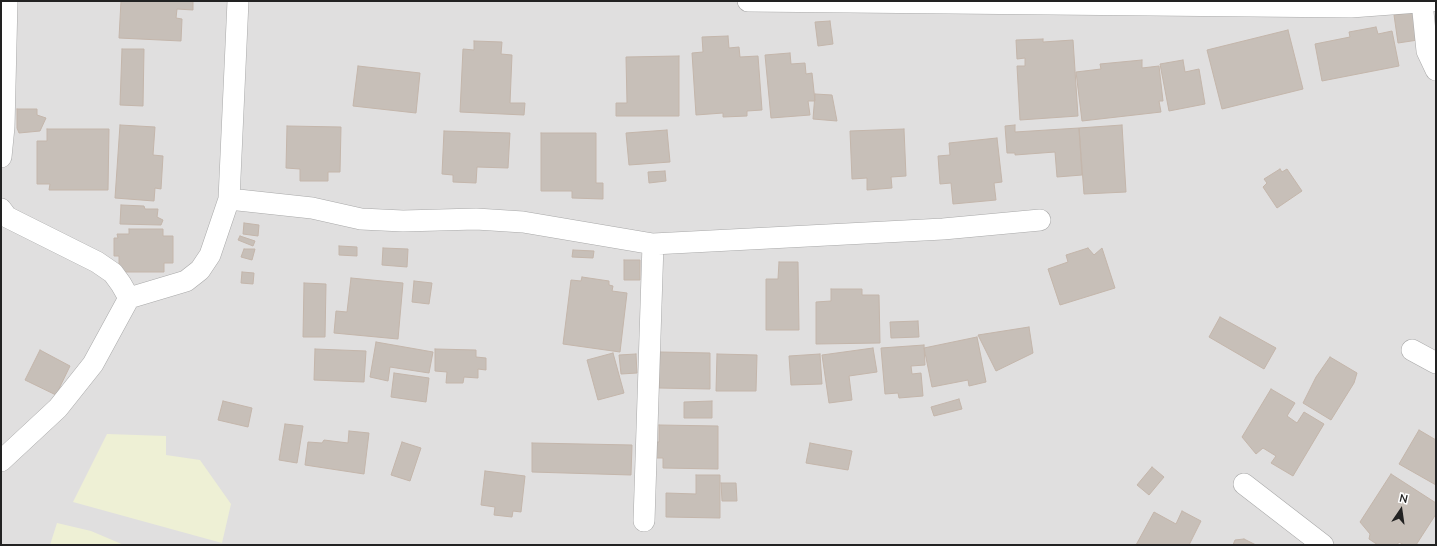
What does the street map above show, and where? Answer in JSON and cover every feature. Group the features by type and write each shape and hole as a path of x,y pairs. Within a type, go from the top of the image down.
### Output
{"street":[{"path":"1,157 7,1"},
{"path":"1,461 58,408 93,364 129,298 186,281 200,270 210,255 229,199 238,1"},
{"path":"748,1 1351,7 1427,1 1427,51 1436,70"},
{"path":"229,199 312,208 361,219 403,221 476,219 523,222 653,244 943,229 1040,220"},
{"path":"1,209 7,217 97,262 112,274 121,284 129,298"},
{"path":"644,521 653,244"},
{"path":"1412,350 1436,363"},
{"path":"1244,484 1323,545"}],"shaded area":[{"path":"1,1 1436,1 1436,545 1,545"}],"green space":[{"path":"107,434 166,436 166,455 200,460 231,504 222,543 73,502"},
{"path":"57,523 91,531 124,545 50,545"}],"building":[{"path":"121,1 193,1 193,10 177,9 176,18 182,19 181,41 119,38"},
{"path":"1414,12 1418,40 1398,43 1394,15"},
{"path":"830,21 833,44 818,46 815,22"},
{"path":"1376,27 1378,34 1392,31 1399,66 1322,81 1315,44 1350,37 1349,32"},
{"path":"1288,30 1303,89 1222,109 1207,50"},
{"path":"728,36 729,48 739,47 740,57 758,56 762,110 747,111 747,116 723,117 723,113 696,115 692,53 703,52 702,37"},
{"path":"1043,39 1043,42 1073,40 1078,116 1020,120 1017,66 1025,66 1025,58 1017,59 1016,40"},
{"path":"474,41 502,42 501,54 512,55 510,103 525,103 524,115 460,112 463,49 474,50"},
{"path":"122,49 144,49 143,106 120,105"},
{"path":"790,53 791,64 805,63 806,74 812,73 815,101 808,101 810,115 771,118 765,55"},
{"path":"679,56 679,116 616,116 616,103 627,103 626,57"},
{"path":"1142,60 1142,68 1159,66 1163,101 1159,101 1161,112 1082,121 1076,72 1101,69 1100,64"},
{"path":"1183,60 1185,72 1199,69 1205,104 1169,111 1160,64"},
{"path":"358,66 420,73 416,113 353,106"},
{"path":"815,94 832,95 837,121 813,119"},
{"path":"17,109 37,109 37,115 46,118 40,131 19,133 17,128"},
{"path":"120,125 155,127 153,155 163,156 161,189 155,188 154,201 115,198"},
{"path":"1015,125 1015,132 1079,128 1082,175 1057,177 1055,152 1015,155 1015,153 1007,153 1005,126"},
{"path":"1122,125 1126,192 1084,194 1079,128"},
{"path":"287,126 341,127 340,172 328,172 328,181 300,181 300,169 286,168"},
{"path":"47,129 109,129 108,190 49,190 50,184 37,184 37,141 47,141"},
{"path":"904,129 906,176 891,177 892,188 867,190 867,178 852,179 850,131"},
{"path":"667,130 670,162 629,165 626,133"},
{"path":"444,131 510,133 508,168 477,167 476,183 453,182 453,175 442,174"},
{"path":"541,133 596,133 596,183 603,183 603,199 572,198 572,191 541,191"},
{"path":"997,138 1002,182 994,183 996,200 953,204 951,183 940,184 938,156 950,155 949,143"},
{"path":"1280,169 1282,172 1287,169 1302,191 1277,208 1263,187 1267,183 1264,179"},
{"path":"665,171 666,181 649,183 648,172"},
{"path":"121,205 144,206 145,209 158,209 157,217 163,220 161,225 120,224"},
{"path":"244,223 259,225 258,236 243,234"},
{"path":"129,229 163,229 163,236 173,236 173,263 164,263 164,272 119,272 119,256 114,256 114,238 118,238 117,234 129,234"},
{"path":"240,236 255,241 253,246 238,240"},
{"path":"339,246 357,247 357,256 339,255"},
{"path":"383,248 408,249 407,267 382,265"},
{"path":"1088,248 1094,255 1102,248 1115,288 1060,305 1048,269 1068,262 1066,255"},
{"path":"244,249 255,249 252,260 241,257"},
{"path":"573,250 594,251 593,258 572,257"},
{"path":"624,260 640,260 640,280 624,280"},
{"path":"779,262 798,262 799,330 766,330 766,279 778,279"},
{"path":"242,272 254,273 253,284 241,283"},
{"path":"582,277 609,281 609,285 613,286 612,291 627,293 620,352 563,344 571,280 581,281"},
{"path":"351,278 403,283 398,339 334,333 336,311 347,312"},
{"path":"414,281 432,283 429,304 412,302"},
{"path":"304,283 326,284 325,337 303,337"},
{"path":"831,289 862,289 862,295 879,295 880,343 816,344 816,302 831,301"},
{"path":"1220,317 1276,348 1264,369 1209,337"},
{"path":"918,321 919,337 891,338 890,322"},
{"path":"1029,327 1033,353 996,371 978,335"},
{"path":"977,337 986,382 969,386 968,380 932,387 924,348"},
{"path":"376,342 433,352 429,373 390,367 388,381 370,377"},
{"path":"924,345 925,365 911,366 912,374 921,373 923,396 899,398 898,393 885,394 881,348"},
{"path":"873,348 877,372 849,376 852,400 829,403 822,355"},
{"path":"315,349 366,351 364,382 314,380"},
{"path":"435,349 476,350 476,357 486,358 486,370 478,369 478,378 464,377 463,383 446,383 447,372 435,371"},
{"path":"40,350 70,366 56,395 25,380"},
{"path":"660,352 710,353 710,389 659,388"},
{"path":"613,353 624,393 598,400 587,360"},
{"path":"636,354 637,373 621,374 619,355"},
{"path":"717,354 757,355 756,391 716,391"},
{"path":"820,354 822,384 791,385 789,356"},
{"path":"1330,357 1357,373 1354,383 1331,420 1303,403 1316,377"},
{"path":"394,373 429,378 426,402 391,397"},
{"path":"1271,389 1295,403 1287,416 1297,423 1304,412 1324,424 1293,476 1271,463 1276,456 1263,448 1256,454 1242,437"},
{"path":"959,399 962,409 934,416 931,407"},
{"path":"223,401 252,408 248,427 218,420"},
{"path":"712,401 712,418 684,418 684,402"},
{"path":"285,424 303,426 297,463 279,460"},
{"path":"659,425 718,426 718,469 663,468 663,458 654,458 655,442 659,442"},
{"path":"1419,430 1436,440 1436,485 1399,464"},
{"path":"349,431 369,433 364,474 305,465 308,442 322,443 324,440 348,443"},
{"path":"402,442 421,448 410,481 391,475"},
{"path":"532,443 632,445 631,475 532,472"},
{"path":"810,443 852,451 848,470 806,463"},
{"path":"1152,467 1164,477 1149,495 1137,485"},
{"path":"485,471 525,476 521,512 513,511 512,517 494,515 495,507 481,505"},
{"path":"1391,474 1436,503 1436,514 1416,545 1404,545 1399,542 1397,545 1378,545 1369,539 1370,534 1360,522"},
{"path":"696,475 720,475 720,518 666,517 666,493 696,494"},
{"path":"721,483 736,483 737,501 722,501"},
{"path":"1182,511 1201,521 1189,545 1136,545 1154,512 1176,524"},
{"path":"1244,539 1256,545 1233,545 1235,540"}]}
